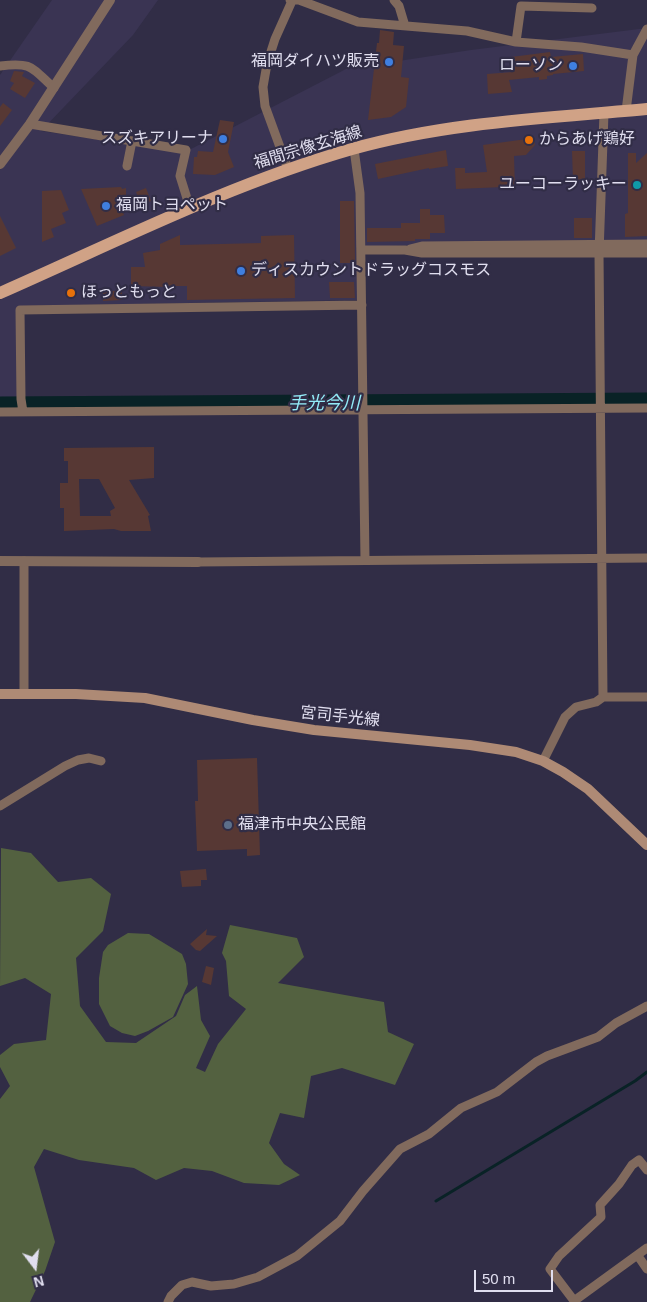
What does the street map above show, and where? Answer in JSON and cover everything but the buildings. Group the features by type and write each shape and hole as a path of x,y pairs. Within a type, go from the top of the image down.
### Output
{"main road":[{"name":"福間宗像玄海線","path":"0,293 246,184 354,149 438,130 505,122 647,110"},
{"name":"宮司手光線","path":"0,694 93,694 145,698 253,720 314,730 494,748 516,752 543,761 588,789 647,845"}],"street":[{"path":"0,164 30,124 110,0"},
{"path":"288,169 265,106 263,87 274,39 295,0 358,22 467,31 516,42 633,55"},
{"path":"394,0 399,6 405,26"},
{"path":"516,42 521,6 592,8"},
{"path":"626,111 633,55 647,29"},
{"path":"0,66 22,64 29,66 54,88"},
{"path":"603,698 600,248 604,113"},
{"path":"30,124 186,150 180,176 190,208"},
{"path":"127,166 132,141"},
{"path":"354,149 360,194 365,560"},
{"path":"361,250 404,250 422,253 501,249 600,248 647,244"},
{"path":"600,248 647,253"},
{"path":"22,408 20,310 362,305"},
{"path":"0,412 22,408 363,405 600,404 647,408"},
{"path":"0,561 198,562 647,558"},
{"path":"24,561 24,694"},
{"path":"543,761 565,717 576,707 596,702 603,698 647,697"},
{"path":"0,806 78,760 90,758 101,762"},
{"path":"168,1302 182,1285 192,1282 211,1286 234,1284 258,1277 297,1256 340,1221 363,1191 400,1149 429,1134 461,1108 496,1092 536,1062 598,1037 616,1023 647,1006"},
{"path":"647,1170 639,1160 632,1165 619,1184 600,1204 601,1217 559,1256 550,1269 575,1302 647,1248"},
{"path":"638,1256 647,1269"}],"shaded area":[{"path":"52,0 158,0 133,35 41,131 176,151 191,149 346,69 471,50 647,28 647,242 524,242 356,247 358,300 18,306 17,397 0,397 0,75"}],"green space":[{"path":"1,848 31,853 58,882 91,878 111,894 103,931 76,958 80,1006 106,1042 136,1043 176,1016 185,995 197,986 201,1020 210,1036 196,1068 205,1072 218,1044 246,1009 229,996 226,961 222,953 230,925 297,938 304,957 278,983 384,1002 388,1032 414,1044 395,1085 342,1068 311,1076 304,1118 280,1113 269,1143 284,1164 300,1175 279,1185 244,1183 212,1171 184,1168 156,1180 134,1168 79,1160 44,1149 34,1167 55,1242 45,1271 30,1302 0,1302 0,1099 10,1086 0,1067 0,1055 14,1044 46,1040 51,994 25,978 0,986"},
{"path":"128,933 149,934 182,954 186,964 188,984 173,1017 135,1036 122,1033 110,1026 99,1004 99,978 103,952 108,945"}],"waterway":[{"name":"手光今川","path":"0,406 647,402"},
{"path":"436,1201 647,1072"}],"place":[{"name":"福岡ダイハツ販売","path":"389,62"},
{"name":"ローソン","path":"573,66"},
{"name":"スズキアリーナ","path":"223,139"},
{"name":"からあげ鶏好","path":"529,140"},
{"name":"ユーコーラッキー","path":"637,185"},
{"name":"福岡トヨペット","path":"106,206"},
{"name":"ディスカウントドラッグコスモス","path":"241,271"},
{"name":"ほっともっと","path":"71,293"},
{"name":"福津市中央公民館","path":"228,825"}]}
